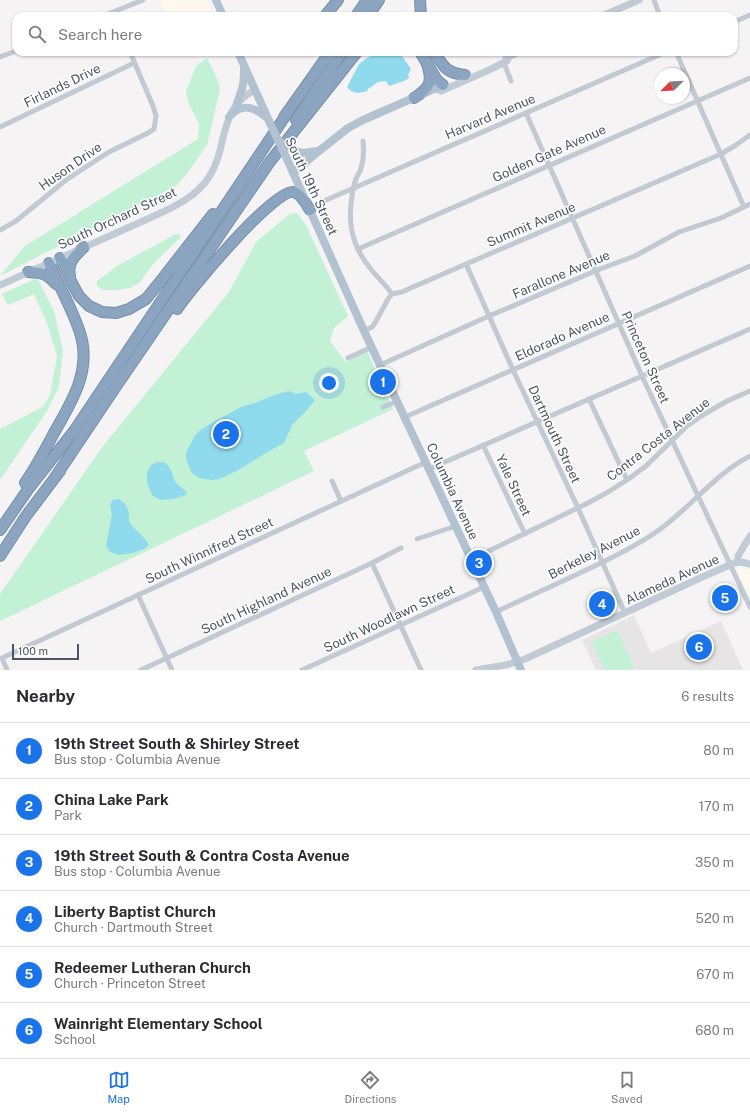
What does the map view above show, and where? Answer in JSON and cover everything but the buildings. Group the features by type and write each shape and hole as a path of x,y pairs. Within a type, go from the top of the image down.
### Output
{"highway":[{"path":"328,12 338,0"},
{"path":"359,12 367,0"},
{"path":"371,12 379,0"},
{"path":"416,0 417,12"},
{"path":"420,0 421,12"},
{"path":"0,530 29,488 74,431 327,56"},
{"path":"56,476 121,378 269,163 303,108 339,56"},
{"path":"269,163 354,56"},
{"path":"422,56 437,80 439,87"},
{"path":"436,56 443,76 439,87"},
{"path":"437,56 449,71 465,75"},
{"path":"414,98 429,84 430,75 427,64"},
{"path":"60,258 79,296 89,306 102,312 116,313 129,309 146,299 164,278 288,112"},
{"path":"0,556 26,516 190,291 252,221 269,206 292,192 301,198 310,210"},
{"path":"72,284 68,269 71,261 84,247"},
{"path":"0,521 34,469 76,393 83,369 84,353 81,337 49,263"},
{"path":"28,272 44,273 50,277 62,292"}],"main road":[{"path":"216,0 221,12"},
{"path":"611,12 639,0"},
{"name":"South 19th Street","path":"240,56 267,118 294,173 364,331"},
{"path":"294,173 318,150 355,124 509,56"},
{"path":"439,87 441,91 504,63 507,61 509,56"},
{"path":"237,103 244,83 243,63"},
{"name":"South Orchard Street","path":"0,285 168,210 197,192 213,171 233,108 247,94 255,90"},
{"path":"229,118 234,112 251,108 257,110 267,118"},
{"path":"278,140 293,150 302,153 318,150"},
{"name":"Columbia Avenue","path":"364,331 472,559 519,666"},
{"path":"738,562 738,556 750,536"},
{"name":"Alameda Avenue","path":"476,670 519,666 625,613 698,579 738,562 750,564"}],"street":[{"path":"119,12 143,0"},
{"path":"654,0 658,12"},
{"path":"738,20 750,15"},
{"path":"0,57 12,52"},
{"path":"131,56 134,63"},
{"name":"Harvard Avenue","path":"324,201 657,56"},
{"path":"678,56 744,207"},
{"name":"Huson Drive","path":"0,230 16,221 66,180 109,152 154,129 156,116 153,106 134,63"},
{"name":"Firlands Drive","path":"0,127 134,63"},
{"path":"504,63 511,81"},
{"name":"Golden Gate Avenue","path":"358,249 750,78"},
{"name":"Princeton Street","path":"526,112 618,324 750,607"},
{"name":"Summit Avenue","path":"392,294 414,287 721,154 750,136"},
{"path":"363,141 363,162 354,188 350,209 352,235 358,249 369,267 387,286 392,294 372,327 364,331"},
{"name":"Farallone Avenue","path":"380,365 490,316 634,256 679,232 722,218 750,204"},
{"name":"Dartmouth Street","path":"466,264 625,613"},
{"name":"Eldorado Avenue","path":"405,417 750,266"},
{"name":"South Winnifred Street","path":"7,670 2,658 138,595 341,502 428,465 484,445 750,329"},
{"path":"348,358 372,347"},
{"name":"Contra Costa Avenue","path":"472,559 608,492 646,466 687,426 710,410 750,391"},
{"path":"589,399 627,480"},
{"path":"383,407 398,401"},
{"name":"Yale Street","path":"484,445 525,534"},
{"name":"Berkeley Avenue","path":"496,612 631,548 658,531 679,515 724,472 750,456"},
{"path":"332,481 341,502"},
{"path":"418,539 456,526"},
{"name":"South Highland Avenue","path":"141,670 372,563 401,548"},
{"path":"372,563 421,670"},
{"name":"South Woodlawn Street","path":"302,670 484,587"},
{"path":"138,595 172,670"}],"shaded area":[{"path":"160,0 207,0 212,10 208,12 165,12"},
{"path":"740,568 750,569 750,597 736,570"},
{"path":"634,615 651,653 721,621 743,670 596,670 582,640"}],"green space":[{"path":"207,58 219,83 220,90 207,145 186,175 176,186 0,276 25,246 198,139 199,124 189,104 186,91 196,66"},
{"path":"297,213 306,225 348,316 334,328 330,341 346,362 367,351 393,409 304,451 314,471 0,621 0,594 103,446 229,292 256,242 290,214"},
{"path":"180,234 180,238 154,263 140,282 130,288 117,290 103,290 97,286 97,281 117,266 174,235"},
{"path":"37,278 54,311 63,351 59,387 47,411 0,480 0,429 44,406 50,395 57,356 47,323 34,294 8,305 2,294"},
{"path":"617,630 634,667 628,670 605,670 592,642"}],"water":[{"path":"371,56 402,56 411,69 408,75 409,78 389,86 386,81 378,82 367,91 359,93 349,90 347,87 359,64"},
{"path":"289,391 296,394 306,392 315,400 292,425 284,443 220,479 211,480 199,478 192,473 186,459 186,453 194,437 200,430 243,406"},
{"path":"157,462 164,462 169,467 175,481 186,491 186,495 173,499 160,500 152,495 147,483 147,472 151,465"},
{"path":"119,499 128,509 130,523 149,545 144,549 133,553 119,555 110,552 106,546 112,514 110,506 112,500"}],"place":[{"name":"19th Street South & Shirley Street","path":"383,382"},
{"name":"China Lake Park","path":"226,434"},
{"name":"19th Street South & Contra Costa Avenue","path":"479,563"},
{"name":"Redeemer Lutheran Church","path":"725,598"},
{"name":"Liberty Baptist Church","path":"602,604"},
{"name":"Wainright Elementary School","path":"699,647"}]}
